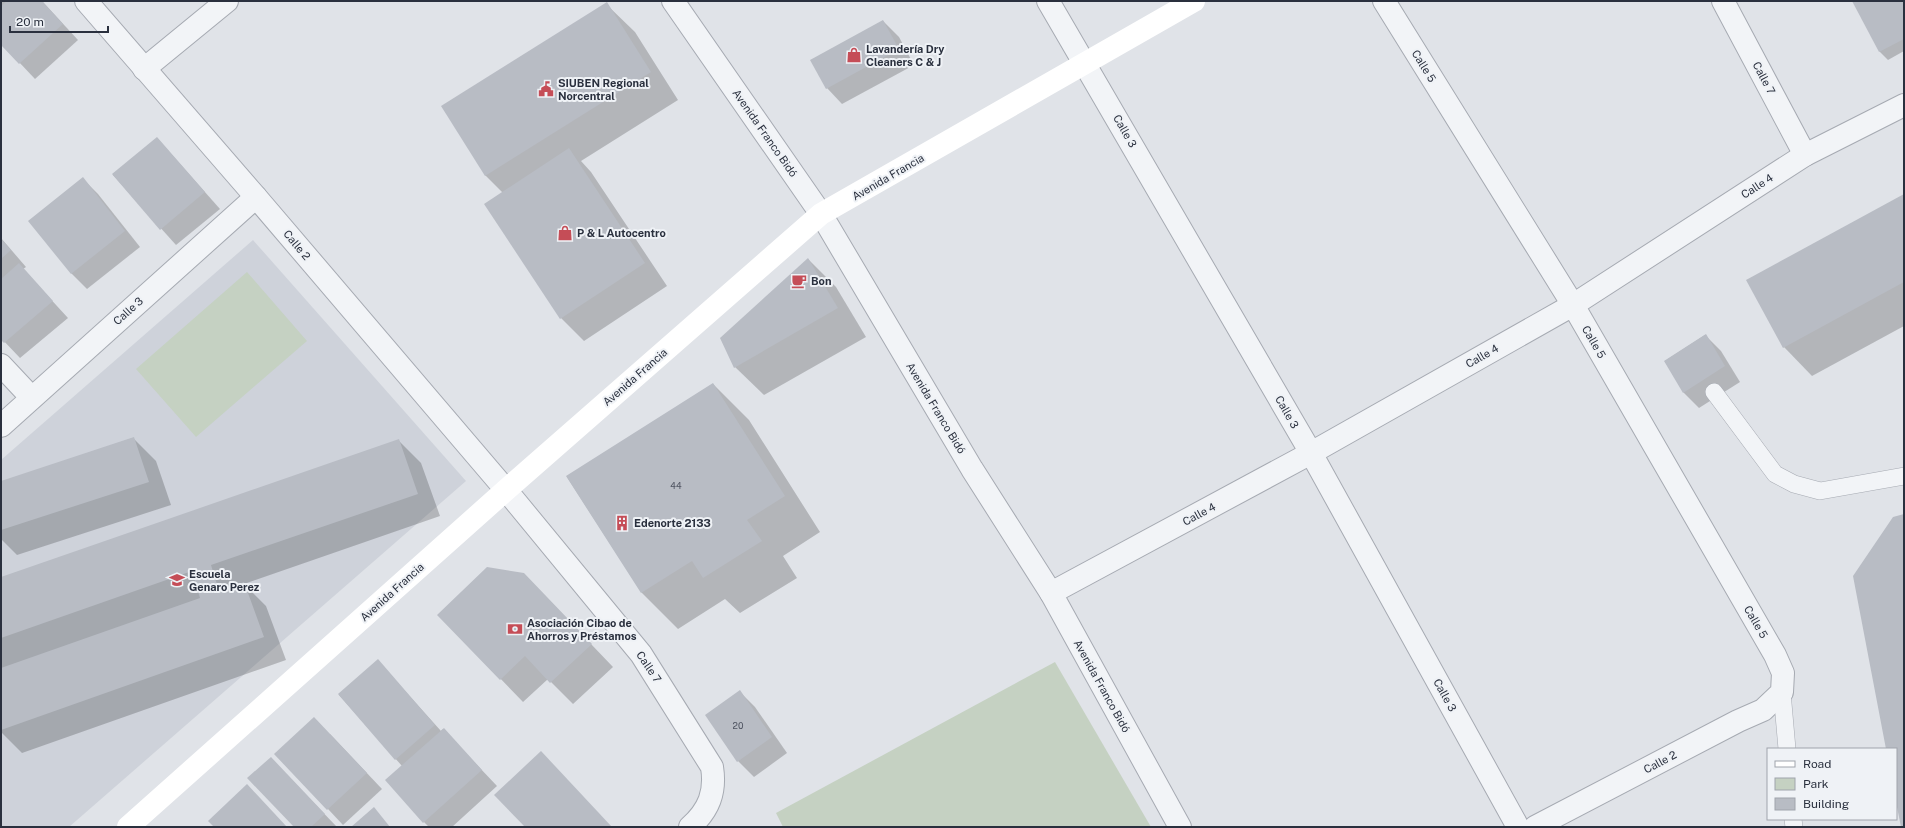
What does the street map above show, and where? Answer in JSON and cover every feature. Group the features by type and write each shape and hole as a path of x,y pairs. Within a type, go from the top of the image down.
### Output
{"main road":[{"name":"Avenida Francia","path":"128,827 506,490 821,214 1194,1"}],"street":[{"name":"Calle 2","path":"86,1 256,197 506,490"},
{"path":"144,69 227,1"},
{"name":"Avenida Franco Bidó","path":"673,1 821,214 972,469 1051,593 1180,827"},
{"name":"Calle 3","path":"1048,1 1311,453 1518,827"},
{"name":"Calle 5","path":"1384,1 1572,305 1775,656 1783,673 1782,692"},
{"name":"Calle 7","path":"1723,1 1805,155"},
{"name":"Calle 4","path":"1051,593 1311,453 1572,305 1805,155 1904,105"},
{"name":"Calle 3","path":"1,426 31,397 256,197"},
{"path":"1,365 31,397"},
{"name":"Calle 7","path":"506,490 641,654 712,767 714,780 708,806 690,827"},
{"name":"Calle 2","path":"1536,827 1763,710 1782,692"}],"lane":[{"path":"1714,392 1775,474 1794,484 1820,491 1904,476"},
{"path":"1782,692 1787,748"}],"shaded area":[{"name":"Escuela Genaro Perez","path":"253,240 466,481 69,827 1,827 1,460"}],"green space":[{"path":"247,272 307,341 196,437 136,369"},
{"path":"1055,662 1151,827 783,827 776,813"}],"building":[{"path":"7,1 42,1 63,24 19,64 1,45 1,6"},
{"path":"1852,1 1904,1 1904,39 1879,52"},
{"name":"SIUBEN Regional Norcentral","path":"607,2 651,72 485,176 441,106"},
{"name":"Lavandería Dry Cleaners C & J","path":"883,20 899,49 826,89 810,60"},
{"path":"157,137 205,192 160,230 112,174"},
{"name":"P & L Autocentro","path":"569,148 645,263 560,319 484,204"},
{"path":"83,177 125,231 71,274 28,221"},
{"path":"1904,194 1904,282 1783,348 1746,280"},
{"path":"1,239 11,250 1,259"},
{"path":"808,258 838,308 734,368 720,338"},
{"path":"19,263 53,301 4,343 1,340 1,279"},
{"path":"1706,334 1725,366 1683,393 1664,361"},
{"path":"713,383 785,496 747,520 762,541 703,578 692,561 641,593 566,476"},
{"path":"134,437 149,482 1,530 1,481"},
{"path":"399,439 418,494 211,565 219,591 244,582 264,637 1,730 1,668 200,598 192,571 1,638 1,577"},
{"path":"1904,514 1904,827 1901,827 1897,807 1897,748 1886,748 1853,576 1893,517"},
{"name":"Asociación Cibao de Ahorros y Préstamos","path":"487,567 524,573 592,644 550,683 525,656 500,680 437,615"},
{"path":"378,659 435,725 395,760 338,694"},
{"path":"740,690 772,737 737,762 705,715"},
{"path":"314,717 367,773 327,810 274,754"},
{"path":"444,728 482,770 423,823 385,780"},
{"path":"541,751 612,827 525,827 494,795"},
{"path":"271,757 325,814 311,827 294,827 247,778"},
{"path":"247,784 287,827 214,827 208,821"},
{"path":"374,807 390,827 351,827"}],"place":[{"name":"Lavandería Dry Cleaners C & J","path":"854,55"},
{"name":"SIUBEN Regional Norcentral","path":"546,89"},
{"name":"P & L Autocentro","path":"565,233"},
{"name":"Bon","path":"799,281"},
{"name":"Edenorte 2133","path":"622,523"},
{"name":"Escuela Genaro Perez","path":"177,580"},
{"name":"Asociación Cibao de Ahorros y Préstamos","path":"515,629"}]}
